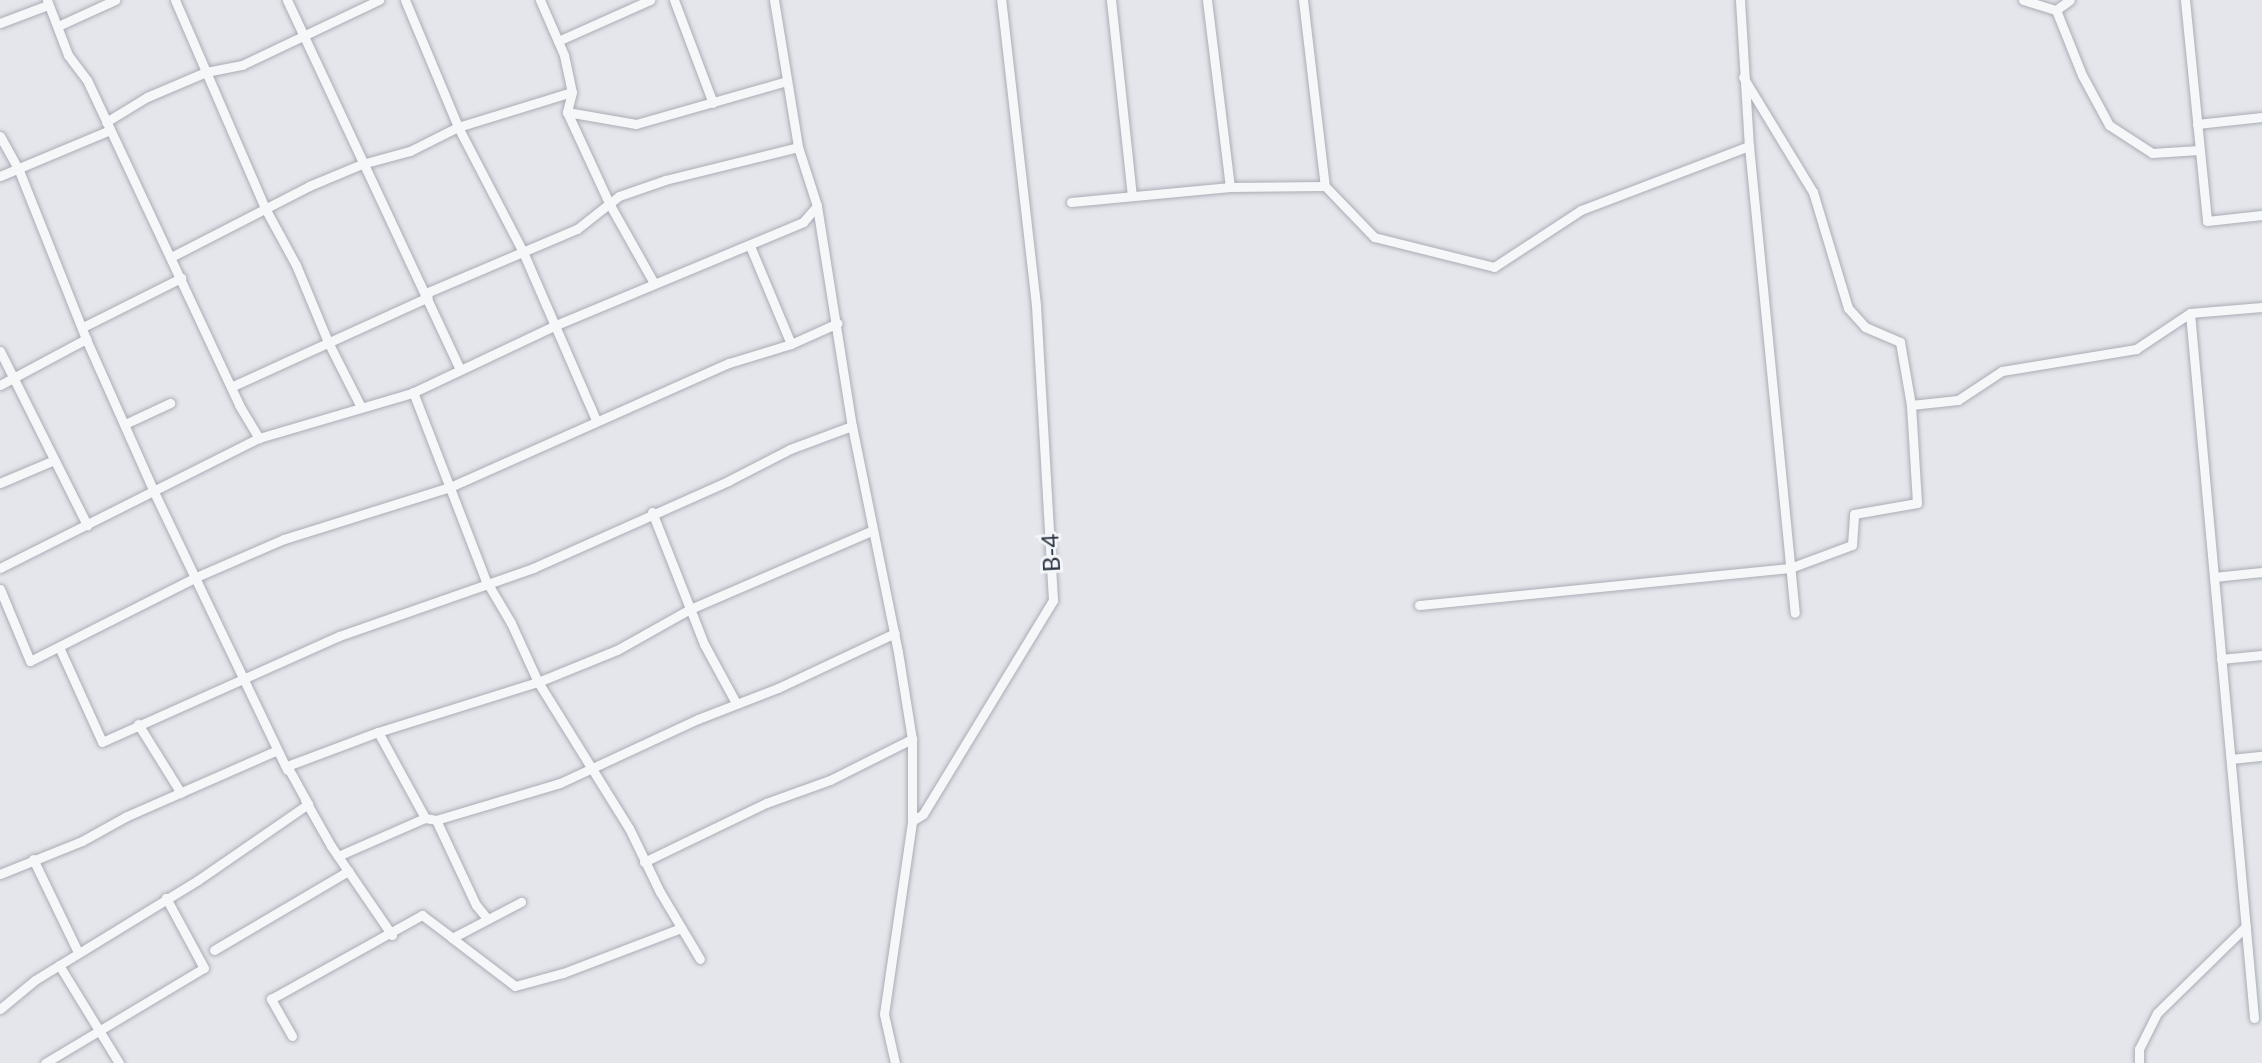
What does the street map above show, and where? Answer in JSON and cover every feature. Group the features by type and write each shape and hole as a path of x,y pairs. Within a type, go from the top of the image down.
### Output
{"street":[{"path":"58,26 115,0"},
{"path":"175,0 266,210 296,265 328,342 361,407"},
{"path":"287,0 460,370"},
{"path":"0,176 108,126 147,97 206,72 242,65 379,0"},
{"path":"405,0 458,127 523,252 596,420"},
{"path":"540,0 558,41 572,92 567,112 610,205 654,283"},
{"path":"558,41 636,2 650,0"},
{"path":"674,0 713,103"},
{"path":"774,0 798,147 817,206 852,426 895,633 912,739 912,821 884,1014 895,1063"},
{"name":"B-4","path":"912,821 923,814 1053,600 1036,305 1001,0"},
{"path":"1111,0 1132,195"},
{"path":"1207,0 1230,187"},
{"path":"1303,0 1325,186 1374,237 1494,267 1581,210 1749,146"},
{"path":"1740,0 1749,146 1795,613"},
{"path":"2023,0 2056,10"},
{"path":"2056,10 2070,0"},
{"path":"2185,0 2207,221 2262,215"},
{"path":"0,23 48,2 68,55 87,80 233,386 239,405 259,438"},
{"path":"2056,10 2082,75 2109,125 2152,153 2199,150"},
{"path":"1419,605 1790,568 1852,545 1854,514 1917,503 1911,405 1900,342 1865,327 1848,308 1813,192 1743,77"},
{"path":"567,112 636,124 787,81"},
{"path":"171,257 362,164 410,151 458,127 572,92"},
{"path":"2197,124 2262,117"},
{"path":"0,136 18,168 86,339 154,492 246,679 275,751 308,804"},
{"path":"233,386 577,229 619,196 665,180 798,147"},
{"path":"1071,202 1230,187 1325,186"},
{"path":"0,568 259,438 413,392 556,325 803,222 817,206"},
{"path":"750,246 791,344"},
{"path":"83,327 181,278"},
{"path":"1911,405 1958,400 2002,371 2136,349 2190,313 2262,307"},
{"path":"2190,313 2254,1018"},
{"path":"0,589 30,661 196,577 284,539 447,488 729,363 791,344 838,323"},
{"path":"0,385 86,339"},
{"path":"0,351 11,379 87,525"},
{"path":"413,392 447,488 538,682 629,828 644,862 700,959"},
{"path":"125,424 170,403"},
{"path":"59,647 102,742 339,636 490,585 728,481 790,449 852,426"},
{"path":"0,483 52,461"},
{"path":"652,512 673,559 690,609 736,703"},
{"path":"392,935 338,856 287,766 378,732 538,682 617,650 690,609 873,530"},
{"path":"2214,577 2262,572"},
{"path":"338,856 425,818 436,820 560,783 895,633"},
{"path":"2221,659 2262,655"},
{"path":"138,724 181,793"},
{"path":"378,732 425,818"},
{"path":"644,862 766,803 830,780 912,739"},
{"path":"0,874 82,841 275,751"},
{"path":"2231,759 2262,756"},
{"path":"0,1009 78,952 308,804"},
{"path":"436,820 476,905 487,918"},
{"path":"33,859 78,952"},
{"path":"214,950 348,871"},
{"path":"45,1063 204,968 166,898"},
{"path":"452,938 521,902"},
{"path":"292,1036 271,999 392,935 422,915 515,986 563,973 681,928"},
{"path":"2139,1063 2139,1049 2157,1013 2246,926"},
{"path":"59,965 119,1063"}]}
